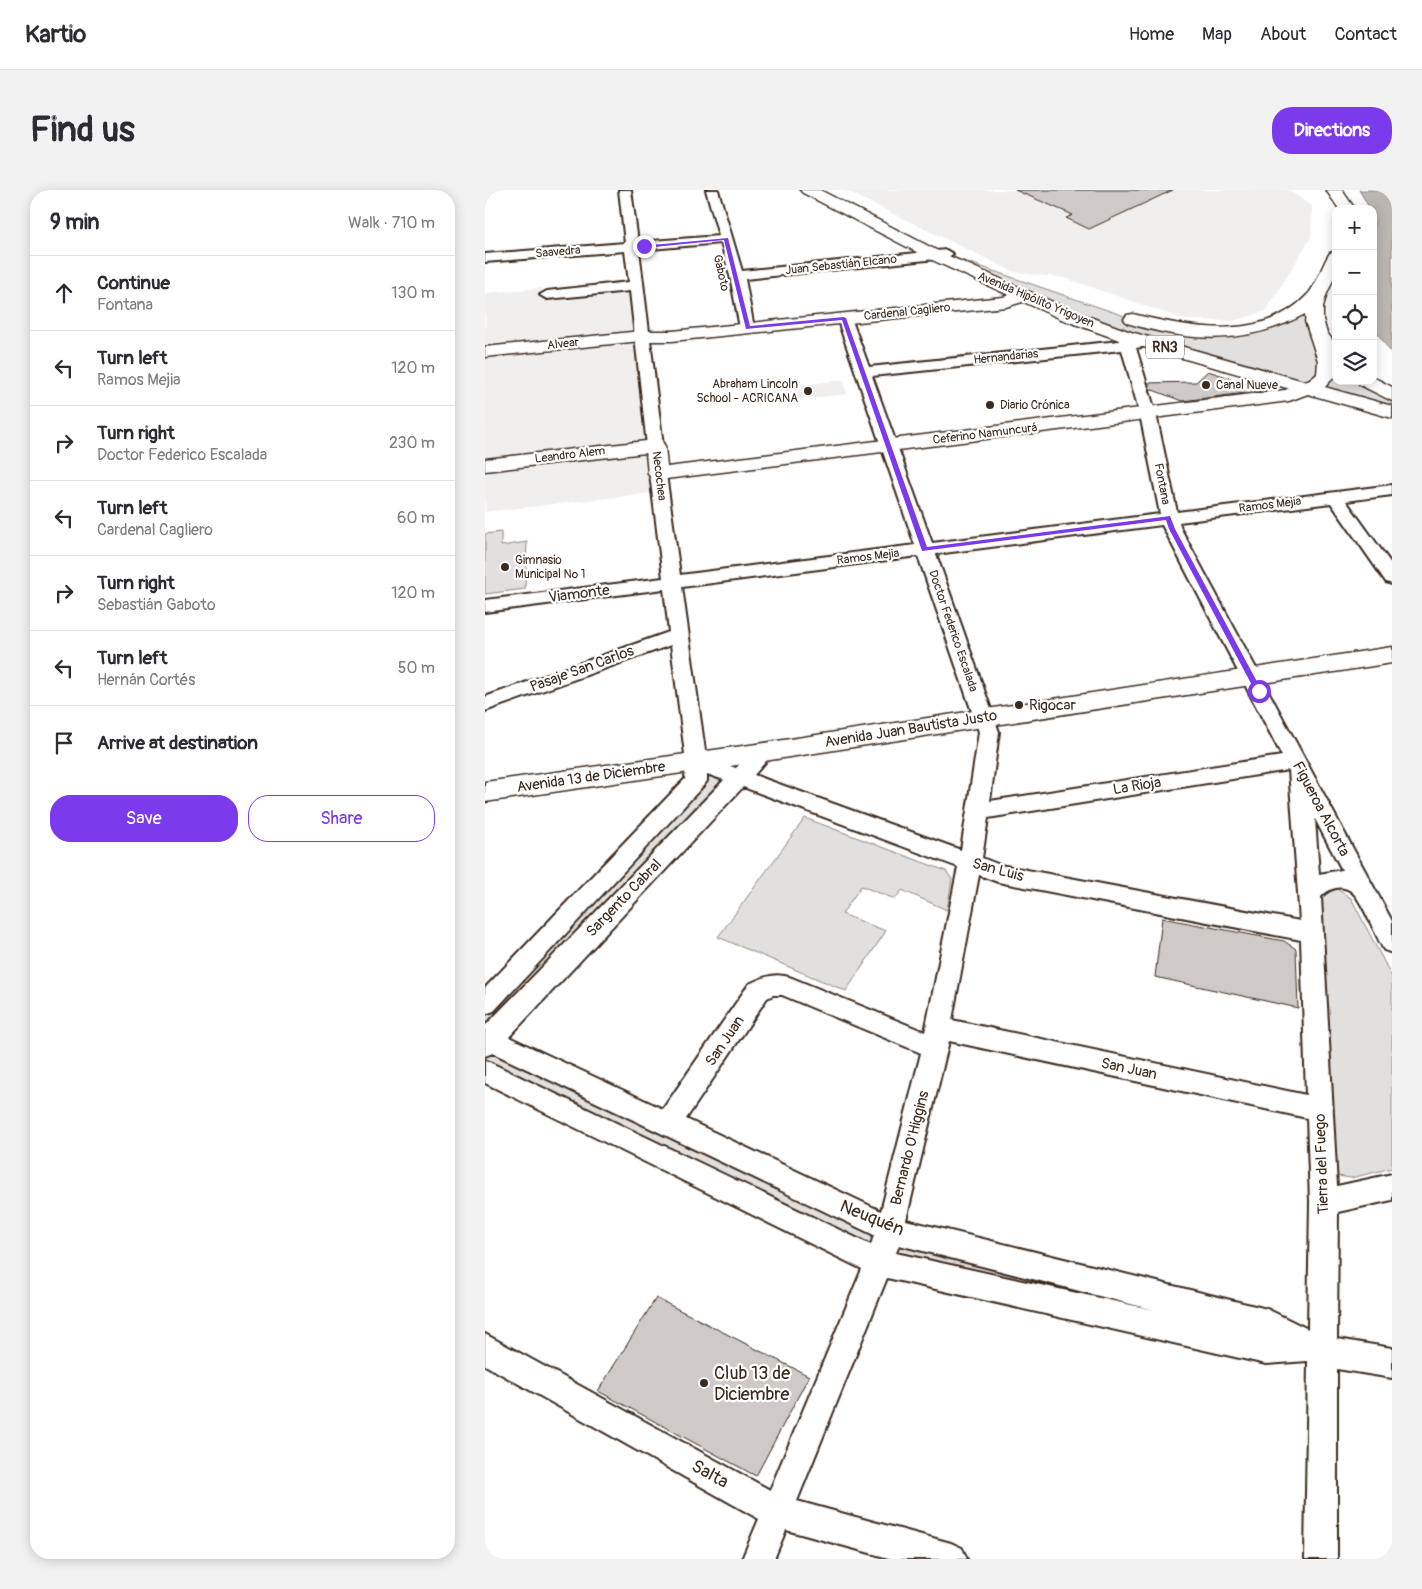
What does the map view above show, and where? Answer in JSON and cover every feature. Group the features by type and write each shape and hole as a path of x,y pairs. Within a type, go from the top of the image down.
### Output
{"main road":[{"path":"808,190 912,243 941,255 1056,292"},
{"path":"1334,190 1344,205"},
{"name":"Avenida Hipólito Yrigoyen","path":"941,255 1023,296 1127,340 1149,342 1316,384 1392,412"},
{"path":"1316,384 1328,371 1328,360 1317,334 1313,319 1313,308 1332,264"},
{"path":"1023,296 1037,294 1051,296 1137,326 1231,351 1316,384 1392,402"},
{"path":"1120,314 1172,329 1203,332 1233,331 1256,328 1282,320 1306,306 1318,294"},
{"name":"Cardenal Cagliero","path":"641,336 671,336 1006,302 1023,296"},
{"path":"1313,319 1320,338 1332,352"},
{"name":"Alvear","path":"485,352 641,336"},
{"name":"Ceferino Namuncurá","path":"658,474 1289,396 1316,384"},
{"path":"1374,385 1392,395"},
{"name":"Leandro Alem","path":"485,465 655,446"},
{"name":"Necochea","path":"655,446 658,474"},
{"name":"Avenida Juan Bautista Justo","path":"696,762 1251,675 1392,655"},
{"name":"Avenida 13 de Diciembre","path":"485,792 696,762"}],"street":[{"name":"Necochea","path":"625,190 655,446"},
{"path":"712,190 720,239 737,276 747,328"},
{"name":"Saavedra","path":"485,258 720,239"},
{"name":"Gaboto","path":"717,255 720,239"},
{"name":"Juan Sebastián Elcano","path":"737,276 941,255"},
{"path":"547,295 635,286"},
{"name":"Doctor Federico Escalada","path":"844,318 984,717"},
{"name":"Hernandarias","path":"863,372 1127,340"},
{"name":"Fontana","path":"1127,340 1148,414 1168,518 1172,529 1251,675"},
{"name":"Necochea","path":"485,1004 696,782 696,762 658,474"},
{"name":"Ramos Mejia","path":"672,582 1392,490"},
{"path":"1335,498 1392,578"},
{"name":"Viamonte","path":"485,606 672,582"},
{"name":"Pasaje San Carlos","path":"485,704 679,635"},
{"name":"Figueroa Alcorta","path":"1251,675 1392,943"},
{"name":"Bernardo O'Higgins","path":"759,1559 879,1263 890,1228 937,1038 970,864 989,732 984,717"},
{"name":"Sargento Cabral","path":"487,1040 763,752"},
{"name":"San Luis","path":"696,762 998,873 1312,933"},
{"name":"La Rioja","path":"979,811 1299,766"},
{"name":"Tierra del Fuego","path":"1299,766 1312,933 1324,1202 1317,1349 1321,1559"},
{"path":"1309,895 1320,884 1340,878 1353,880 1363,888"},
{"name":"San Juan","path":"668,1124 758,990 771,984 783,985 937,1038 1319,1109"},
{"name":"Neuquén","path":"487,1040 890,1228 1267,1324 1317,1349"},
{"path":"485,1071 879,1263 1266,1349 1317,1349 1392,1363"},
{"path":"1324,1202 1392,1187"},
{"name":"Salta","path":"485,1350 778,1512 951,1559"}],"shaded area":[{"path":"844,190 1288,190 1312,206 1311,237 1266,311 1234,321 1186,320 1065,278 1014,272"},
{"path":"1359,190 1392,190 1392,354 1377,333 1377,205 1368,205"},
{"path":"912,243 1139,321 1233,331 1314,308 1332,348 1332,385 1374,385 1392,395 1392,412 1125,336"},
{"path":"635,286 661,492 485,512 485,293 542,288 542,295"},
{"name":"Abraham Lincoln School - ACRICANA","path":"843,380 847,394 771,403 768,389"},
{"name":"Gimnasio Municipal Nº 1","path":"501,532 501,546 527,542 525,589 485,594 485,534"},
{"path":"764,752 490,1039 890,1229 1310,1346 879,1263 485,1071 485,1004 696,782 696,762"},
{"path":"805,818 946,871 952,879 947,910 902,890 895,899 861,886 842,914 886,931 846,991 718,937"},
{"path":"1337,889 1351,898 1392,977 1392,1168 1351,1178 1337,1176 1332,1157 1320,893"}],"building":[{"path":"1015,190 1173,190 1089,229 1066,218 1073,215"},
{"name":"Canal Nueve","path":"1208,371 1269,390 1182,401 1150,389 1148,383 1196,382"},
{"path":"1162,918 1284,941 1296,949 1298,1008 1155,977"},
{"name":"Club 13 de Diciembre","path":"656,1298 809,1376 756,1476 598,1391"}],"place":[{"name":"Canal Nueve","path":"1206,385"},
{"name":"Abraham Lincoln School - ACRICANA","path":"808,391"},
{"name":"Diario Crónica","path":"990,405"},
{"name":"Gimnasio Municipal Nº 1","path":"505,567"},
{"name":"Rigocar","path":"1019,705"},
{"name":"Club 13 de Diciembre","path":"704,1383"}],"route":[{"path":"644,246 727,239 737,276 747,328 844,318 925,550 1168,518 1172,529 1259,691"}]}
